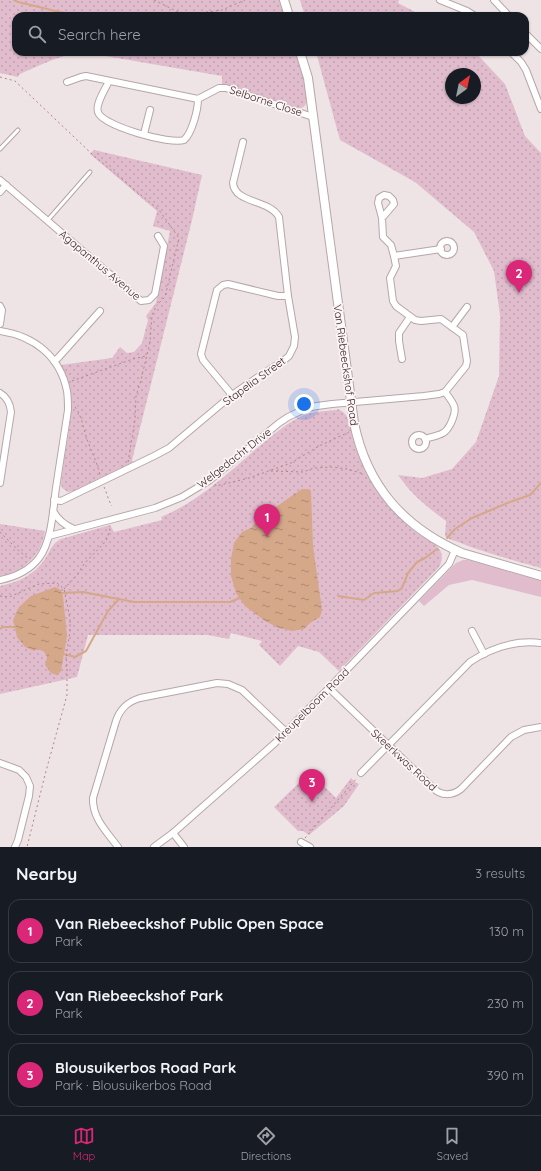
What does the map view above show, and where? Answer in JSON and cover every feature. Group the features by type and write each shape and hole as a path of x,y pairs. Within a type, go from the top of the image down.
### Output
{"street":[{"path":"284,0 288,12"},
{"path":"440,0 469,12"},
{"path":"494,0 505,12"},
{"path":"529,36 541,49"},
{"name":"Van Riebeeckshof Road","path":"301,56 308,78 351,403 356,432 362,452 371,473 392,504 411,523 430,537 455,550 471,556 541,576"},
{"path":"515,56 526,70 541,109"},
{"path":"67,82 84,76 109,81 198,99 198,108 189,134 184,140 175,141 128,130 104,120 99,115 97,106 109,81"},
{"name":"Selborne Close","path":"198,99 219,88 226,88 313,117"},
{"path":"144,134 150,110"},
{"name":"Stapelia Street","path":"54,500 61,501 169,448 232,395 283,361 291,353 294,346 295,337 288,296 279,217 276,212 266,205 249,200 234,188 233,183 243,142"},
{"name":"Agapanthus Avenue","path":"0,180 139,300 146,301 151,299 155,294 164,246 158,236"},
{"path":"0,192 6,185"},
{"path":"382,218 383,237 391,245 396,266 390,278 393,301 396,306 415,320 441,319 463,335 467,361 466,366 445,392 455,408 454,416 449,426 443,433 425,439"},
{"path":"394,256 441,249"},
{"path":"232,395 203,360 201,354 217,290 222,285 228,284 278,296 288,296"},
{"path":"0,306 2,313 0,324"},
{"path":"452,327 467,307"},
{"path":"54,361 100,311"},
{"path":"402,359 399,333 410,317"},
{"path":"0,330 21,335 30,339 45,351 54,361 62,375 68,393 68,410 49,536 46,547 35,563 25,571 0,580"},
{"name":"Welgedacht Drive","path":"49,536 168,504 210,480 279,423 307,408 424,396 445,392"},
{"path":"0,393 8,400 11,412 0,483"},
{"path":"53,511 59,520 65,525 74,529"},
{"name":"Kreupelboom Road","path":"154,847 173,833 275,743 449,564 455,550"},
{"path":"472,631 484,654"},
{"path":"361,773 464,667 484,654 509,644 527,642 541,643"},
{"path":"118,847 97,819 94,812 93,798 117,716 122,708 130,702 140,698 217,683 228,684 242,690 286,732"},
{"name":"Skeerkwas Road","path":"329,688 436,791 447,794 454,793 461,789 511,737 524,730 541,727"},
{"path":"0,763 23,773 30,786 29,796 15,847"},
{"path":"173,833 184,847"},
{"path":"300,842 310,847"}],"lane":[{"path":"0,149 18,130"},
{"path":"47,221 90,172"}],"path":[{"path":"154,0 178,12"},
{"path":"207,12 222,10 245,0"},
{"path":"0,77 15,81 93,155 159,210 179,238 165,297 157,305 152,315 150,342 136,396 135,420 127,465 129,468"},
{"path":"151,299 157,305"},
{"path":"65,384 147,355"},
{"path":"74,406 98,465 100,478"},
{"path":"210,480 216,486 232,483 270,471 291,463 325,443 350,432 356,432"},
{"path":"270,471 304,472 314,468 332,467 347,469 364,475 371,473"},
{"path":"102,485 112,506"},
{"path":"64,589 77,575 84,564 106,541 110,530 109,525"},
{"path":"0,532 18,550 35,563"},
{"path":"0,596 9,597 39,584 51,582 57,583 64,589 70,620 70,631 66,652 68,674 66,695 27,847"},
{"path":"300,842 361,773"}],"shaded area":[{"path":"0,0 279,0 283,12 12,12 12,56 64,56 20,74 18,77 0,73"},
{"path":"300,0 399,0 398,3 415,12 304,12"},
{"path":"105,56 297,56 305,86 307,99 306,103 303,107 299,108 226,84 222,85 222,76"},
{"path":"317,56 479,56 505,84 525,136 541,153 541,568 489,553 448,538 445,536 446,521 420,500 398,475 422,478 452,469 476,442 499,376 500,315 494,271 474,232 415,182 340,140"},
{"path":"94,150 202,175 132,460 133,462 68,492 62,488 61,484 71,418 71,400 69,383 61,365 112,358 120,347 127,353 134,352 142,343 148,320 146,316 156,303 170,231 153,226 157,211 90,154"},
{"path":"338,409 344,413 348,420 359,457 370,481 393,511 418,534 433,543 441,552 442,556 439,567 339,671 319,652 298,646 280,666 259,645 262,641 231,633 229,639 208,635 88,635 77,677 0,694 0,586 20,580 31,574 41,565 53,545 61,539 110,525 114,532 162,520 161,517 187,504 212,487 273,435 291,422 304,415"},
{"path":"0,524 45,531 40,548 30,561 9,574 0,576"},
{"path":"463,560 468,560 541,581 541,597 472,580 449,585 424,606 419,601 456,563"},
{"path":"310,772 336,798 351,778 359,784 344,806 309,835 303,831 298,831 274,807"}],"water":[{"path":"302,489 309,489 311,491 313,546 322,610 320,617 304,629 292,631 279,628 265,621 245,606 236,593 231,576 231,559 234,543 242,532 251,528 267,513"},
{"path":"55,587 61,590 63,596 67,636 61,671 57,675 51,673 45,665 47,658 46,654 42,650 32,650 25,647 17,637 13,620 19,607 31,596"}],"waterway":[{"path":"14,0 60,12"},
{"path":"447,538 455,529 472,518 530,495 541,483"},
{"path":"338,596 364,600 374,593 398,591 402,588 408,573 417,562 437,549"},
{"path":"62,593 83,592 134,602 230,602 240,598"},
{"path":"64,654 75,657 86,651 108,611 119,599"},
{"path":"0,629 3,627 15,627"}],"place":[{"name":"Van Riebeeckshof Park","path":"519,293"},
{"name":"Van Riebeeckshof Public Open Space","path":"267,537"},
{"name":"Blousuikerbos Road Park","path":"312,802"}]}
